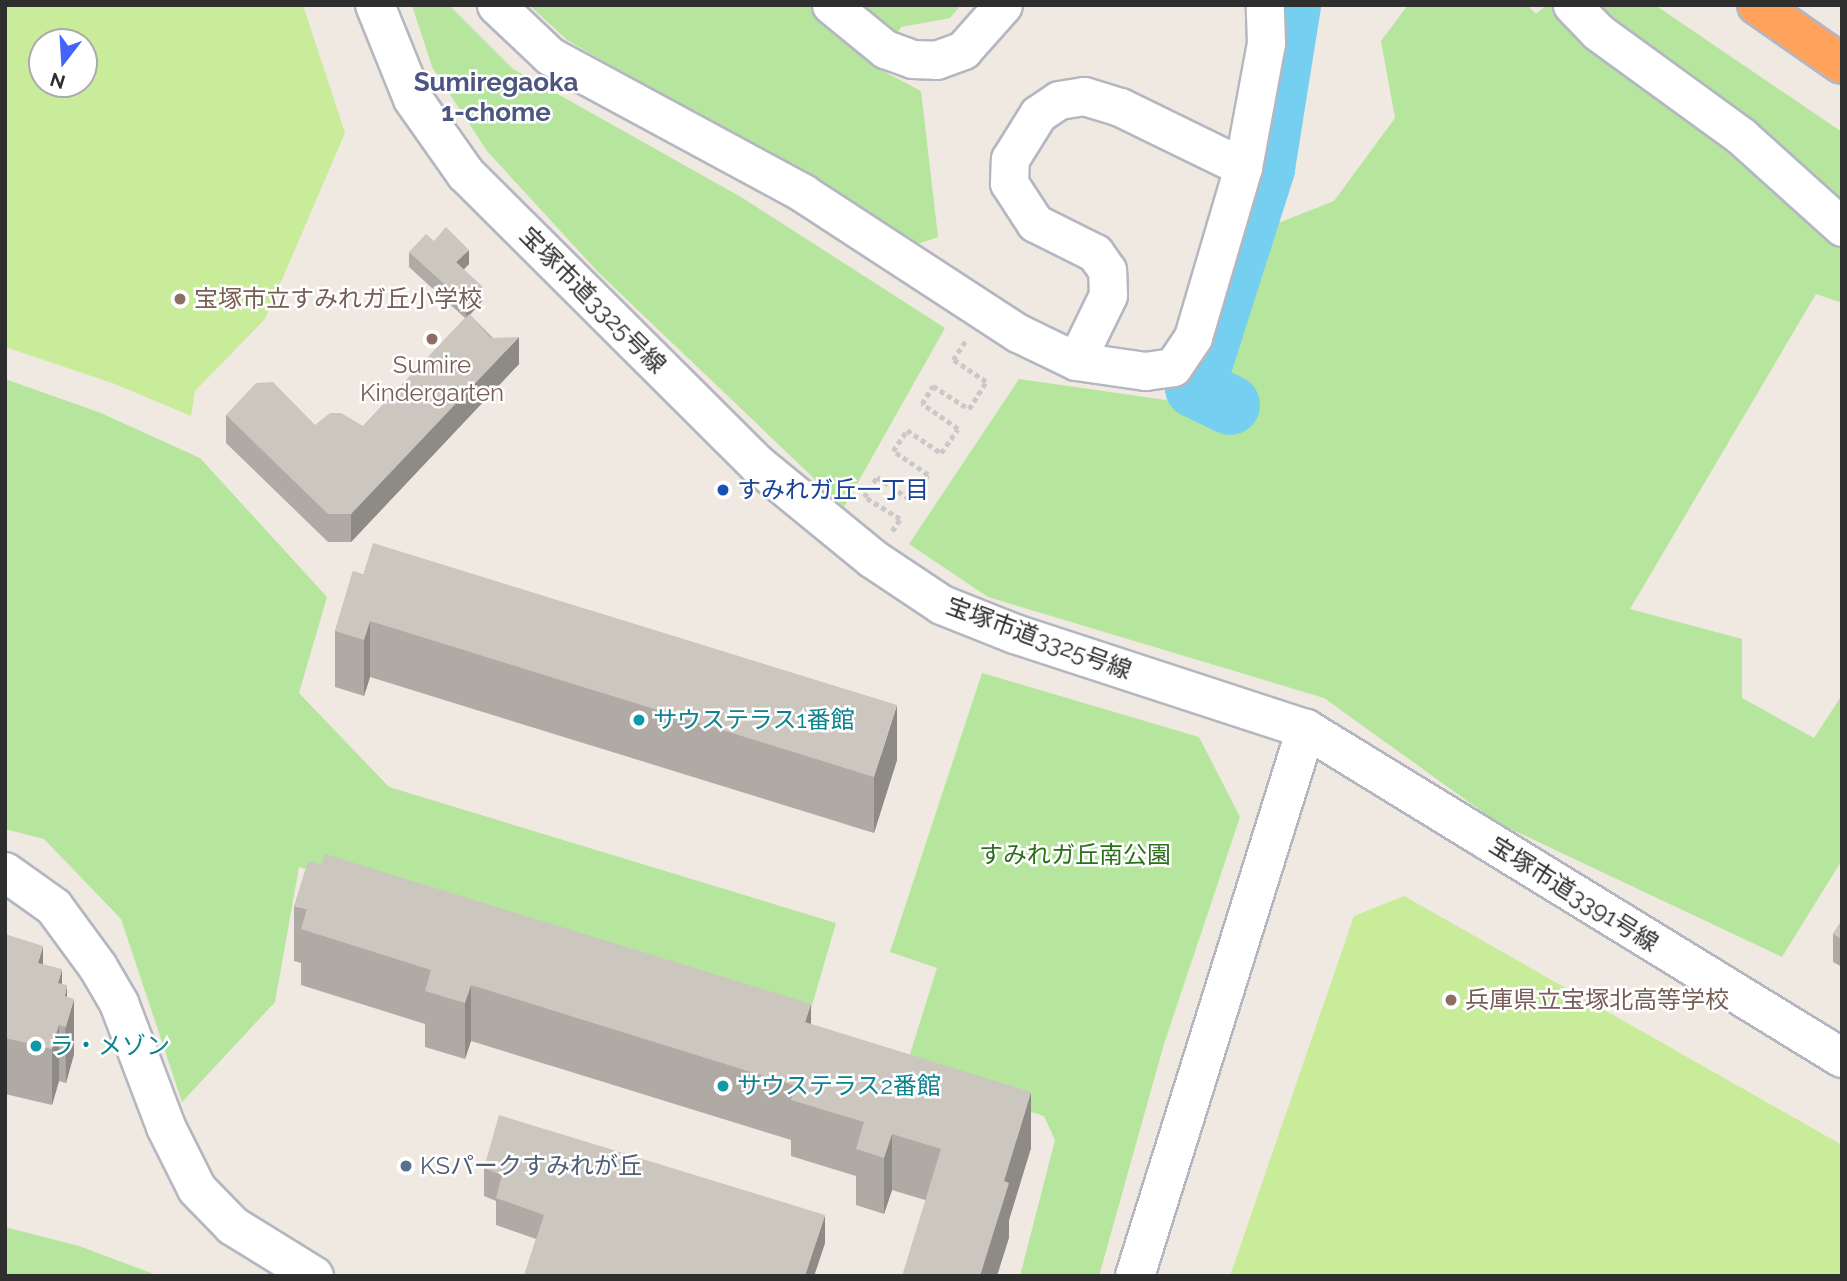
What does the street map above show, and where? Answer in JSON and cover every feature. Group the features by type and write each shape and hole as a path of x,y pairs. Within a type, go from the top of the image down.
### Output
{"highway":[{"path":"1757,5 1842,64"}],"street":[{"name":"宝塚市道3325号線","path":"375,5 413,99 466,174 757,464 873,559 942,604 1003,629 1306,729"},
{"path":"496,5 550,56 803,193 1017,334 1076,361 1145,371 1173,367 1193,337 1243,167 1266,43 1265,5"},
{"path":"831,5 885,49 912,59 936,60 963,50 1003,5"},
{"path":"1572,5 1598,32 1741,136 1842,227"},
{"path":"1076,361 1108,295 1107,270 1095,253 1035,223 1009,183 1010,159 1038,114 1059,100 1084,96 1120,107 1243,167"},
{"name":"宝塚市道3391号線","path":"1306,729 1842,1058"},
{"path":"1135,1276 1306,729"},
{"path":"5,872 54,907 99,967 119,1003 166,1127 197,1189 233,1226 314,1276"}],"path":[{"path":"900,519 864,497 877,477 911,500 929,475 893,451 907,430 941,453 958,429 922,404 933,386 969,409 986,382 953,360 965,340 976,347"}],"green space":[{"name":"宝塚市立すみれガ丘小学校","path":"5,5 303,5 345,133 265,319 195,391 191,416 115,384 5,347"},
{"path":"412,5 449,5 513,69 741,197 945,328 844,507 599,273 487,151 432,67"},
{"path":"529,5 961,5 950,18 901,27 877,68 921,91 938,237 918,244 567,40"},
{"path":"1408,5 1527,5 1536,14 1547,5 1655,5 1842,132 1842,303 1816,294 1630,609 1742,639 1742,698 1814,738 1842,695 1842,860 1782,957 1498,823 1324,698 988,597 909,544 1019,379 1173,401 1223,359 1268,227 1334,201 1395,118 1381,41"},
{"path":"5,379 101,413 200,458 327,597 299,693 389,787 836,923 808,1019 299,867 275,1002 182,1102 121,919 44,839 5,829"},
{"name":"すみれガ丘南公園","path":"982,673 1199,737 1240,817 1164,1044 1099,1276 1020,1276 1055,1140 1044,1116 905,1070 937,968 890,952"},
{"name":"兵庫県立宝塚北高等学校","path":"1404,896 1842,1145 1842,1276 1230,1276 1354,916"},
{"path":"5,1227 79,1246 159,1276 5,1276"}],"building":[{"path":"446,227 469,250 456,262 482,286 466,304 409,252 426,234 434,241"},
{"path":"469,314 491,338 519,337 351,514 328,514 226,415 256,383 273,382 315,425 330,413 341,413 363,426"},
{"path":"373,543 897,705 874,777 370,621 364,640 335,631 353,571 363,575"},
{"path":"325,854 811,1004 805,1022 1031,1092 1004,1181 1009,1183 980,1276 902,1276 941,1149 892,1134 884,1158 856,1149 864,1122 791,1100 796,1086 471,985 465,1003 425,991 431,970 301,929 307,909 294,906 308,861 321,865"},
{"path":"1842,920 1842,939 1833,934"},
{"path":"5,934 43,946 38,963 62,969 58,983 67,985 65,996 74,999 66,1027 59,1025 52,1049 5,1038"},
{"path":"499,1115 825,1215 805,1276 524,1276 544,1215 496,1198 502,1175 484,1168"}],"waterway":[{"path":"1230,405 1195,388 1265,168 1291,5"}],"place":[{"name":"宝塚市立すみれガ丘小学校","path":"180,299"},
{"name":"Sumire Kindergarten","path":"432,339"},
{"name":"すみれガ丘一丁目","path":"723,490"},
{"name":"サウステラス1番館","path":"639,720"},
{"name":"兵庫県立宝塚北高等学校","path":"1451,1000"},
{"name":"ラ・メゾン","path":"36,1046"},
{"name":"サウステラス2番館","path":"723,1086"},
{"name":"KSパークすみれが丘","path":"406,1166"}],"district":[{"name":"Sumiregaoka 1-chome","path":"496,98"}]}
